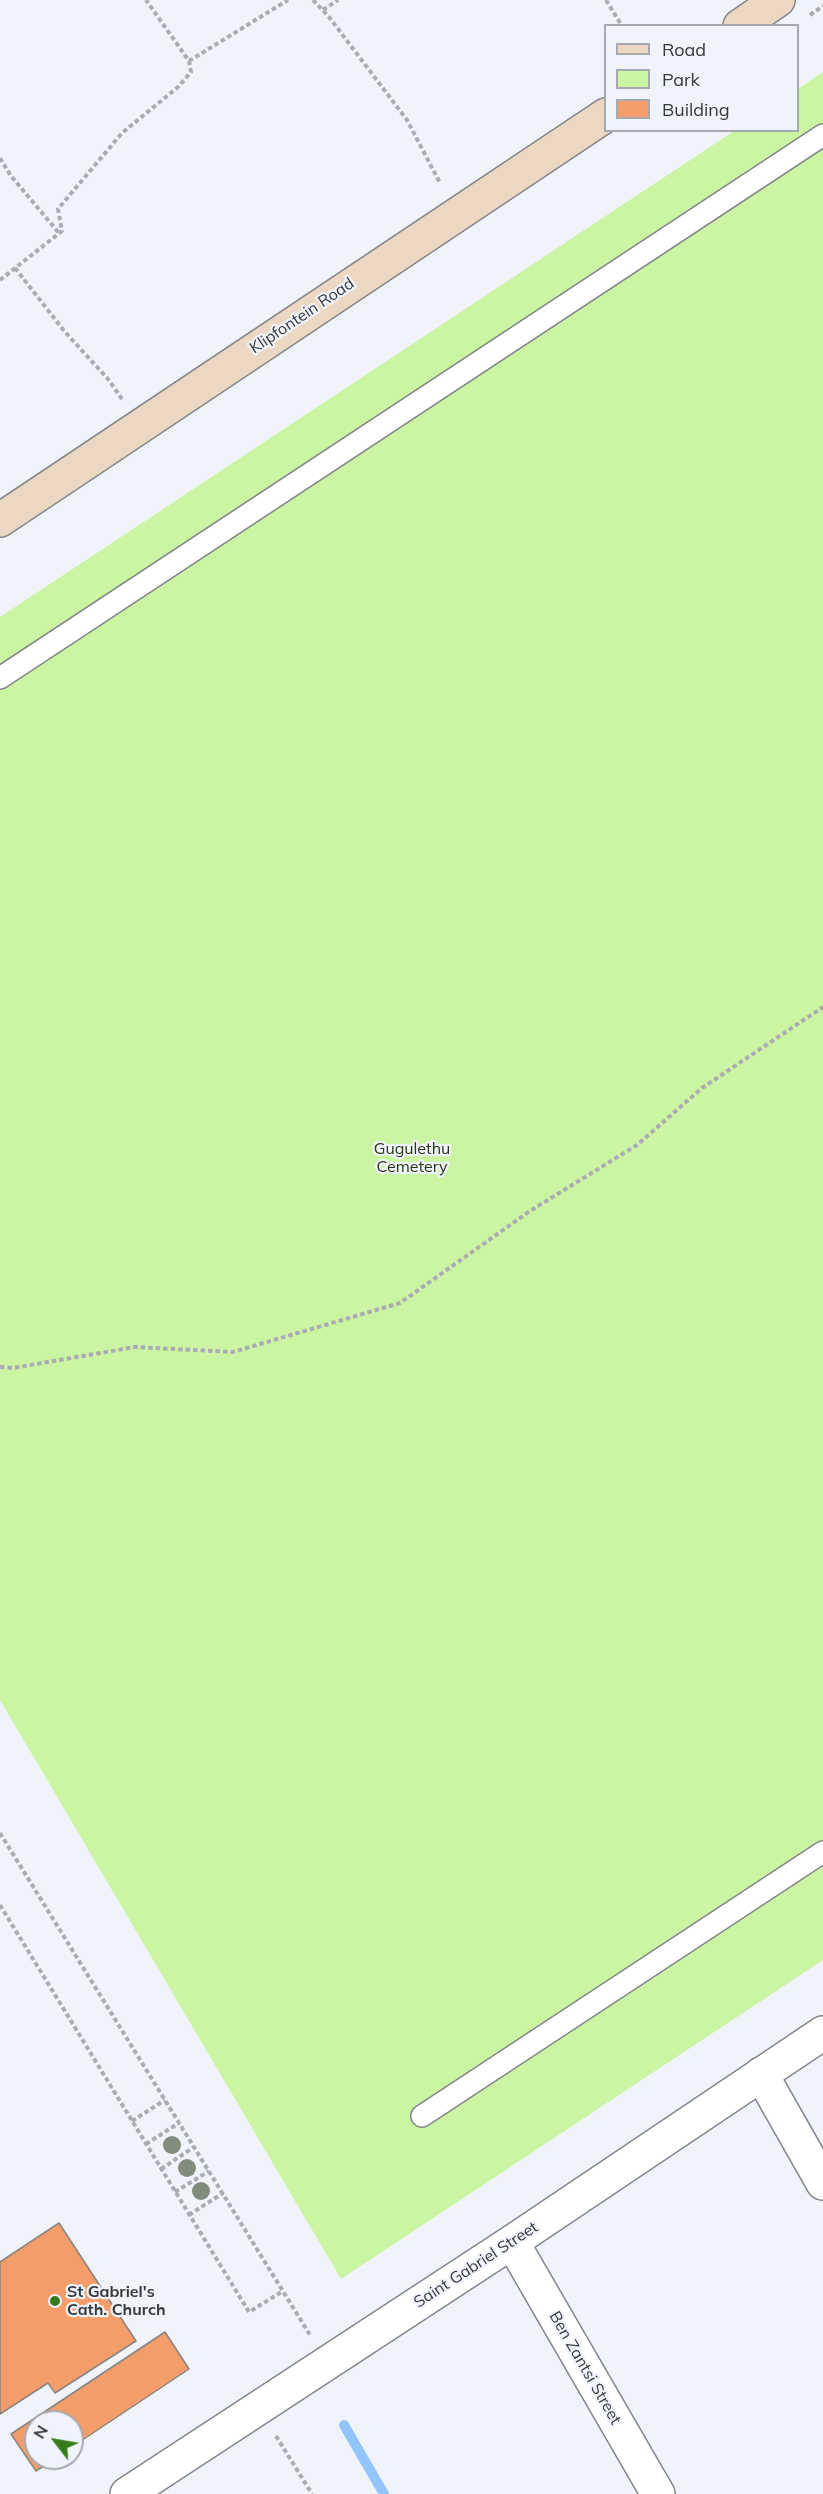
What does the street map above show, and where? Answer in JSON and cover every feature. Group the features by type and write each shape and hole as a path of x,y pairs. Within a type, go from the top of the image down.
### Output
{"main road":[{"path":"743,24 778,0"},
{"name":"Klipfontein Road","path":"0,520 604,115"}],"street":[{"name":"Saint Gabriel Street","path":"127,2494 512,2242 823,2033"},
{"path":"761,2074 823,2182"},
{"name":"Ben Zantsi Street","path":"512,2242 658,2494"}],"lane":[{"path":"0,678 823,135"},
{"path":"422,2116 823,1852"}],"path":[{"path":"0,280 62,231 58,209 122,133 178,87 191,72 189,61 146,0"},
{"path":"189,61 288,0"},
{"path":"313,0 407,120 444,190"},
{"path":"322,10 338,0"},
{"path":"606,0 621,24"},
{"path":"0,158 11,176 59,233"},
{"path":"15,268 65,332 108,379 126,405"},
{"path":"0,1367 13,1368 135,1347 233,1352 400,1303 530,1211 637,1145 702,1088 823,1007"},
{"path":"0,1833 313,2341"},
{"path":"0,1905 249,2312 283,2291"},
{"path":"132,2121 165,2100"},
{"path":"146,2144 179,2123"},
{"path":"161,2169 194,2147"},
{"path":"175,2192 209,2171"},
{"path":"189,2215 223,2193"},
{"path":"272,2428 312,2494"}],"green space":[{"name":"Gugulethu Cemetery","path":"823,72 823,1960 341,2279 0,1700 0,617 732,132 799,132 799,88"}],"building":[{"name":"St Gabriel's Cath. Church","path":"59,2223 136,2341 55,2393 48,2383 0,2414 0,2262"},
{"path":"165,2332 189,2369 84,2439 84,2410 47,2410"},
{"path":"24,2425 24,2453 11,2434"}],"waterway":[{"path":"344,2425 384,2494"}],"place":[{"name":"St Gabriel's Cath. Church","path":"55,2301"}]}
